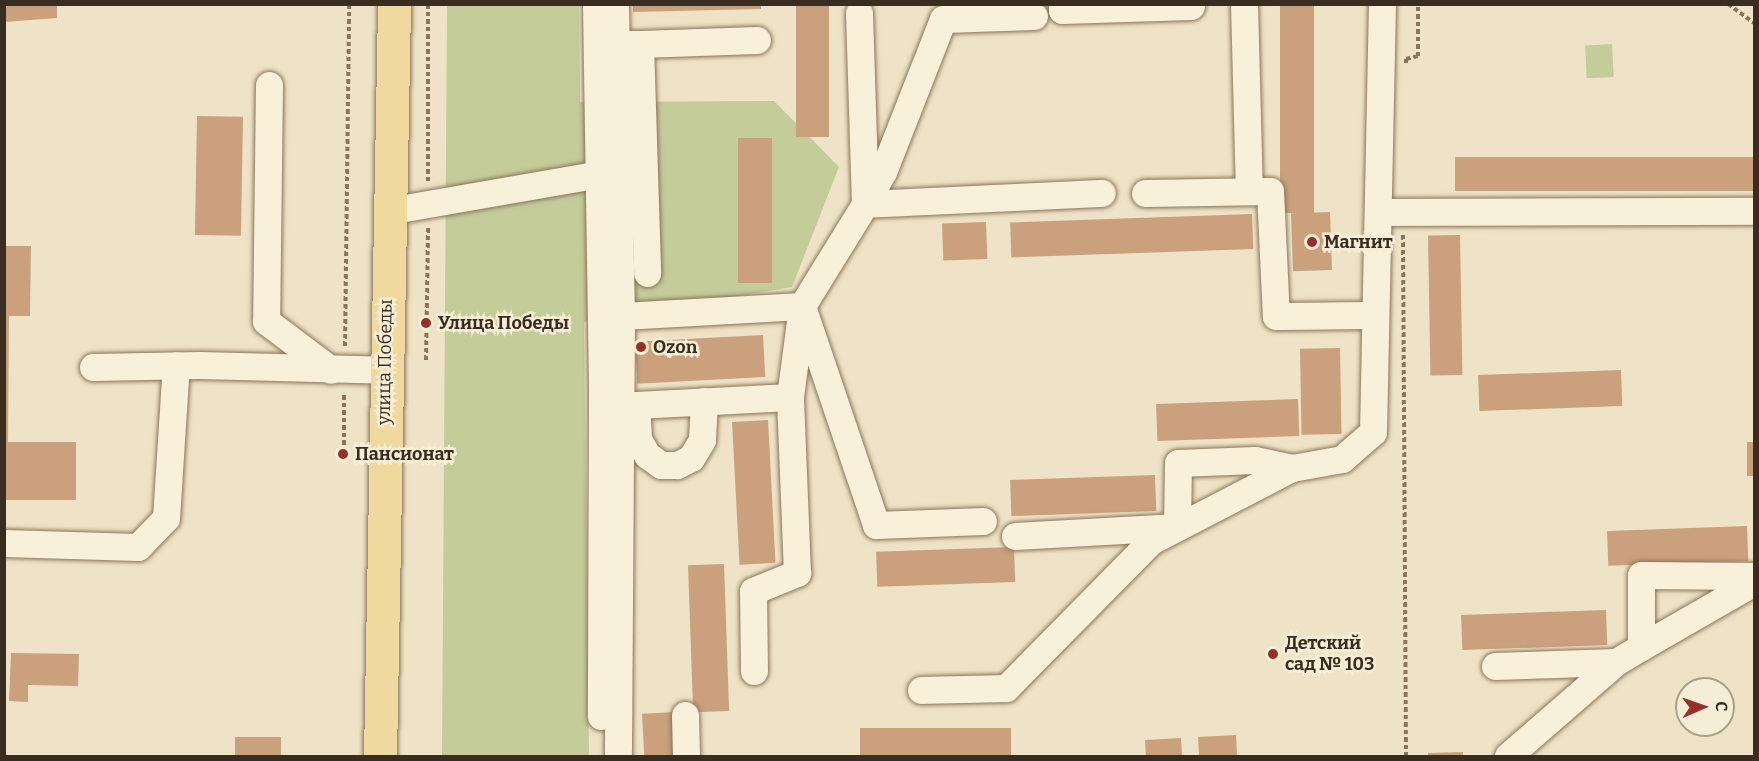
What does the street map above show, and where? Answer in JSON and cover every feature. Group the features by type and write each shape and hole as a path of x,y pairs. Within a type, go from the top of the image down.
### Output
{"main road":[{"name":"улица Победы","path":"380,756 385,370 394,4"}],"street":[{"path":"596,4 618,44 600,756"},
{"path":"615,4 647,273"},
{"path":"1062,4 1062,10 1191,6"},
{"path":"1244,4 1249,190"},
{"path":"921,690 1006,688 1151,541 1292,468 1342,459 1373,432 1382,4"},
{"path":"859,13 865,204"},
{"path":"754,671 753,591 796,573 790,397 802,306 883,172 943,19 1034,16"},
{"path":"618,44 757,40"},
{"path":"618,44 600,174 610,317 618,756"},
{"path":"269,85 266,321 338,370"},
{"path":"388,211 600,174"},
{"path":"1145,193 1270,190 1275,316 1374,315"},
{"path":"865,204 1102,193"},
{"path":"1379,212 1755,211"},
{"path":"610,317 802,306"},
{"path":"802,306 876,525 983,520"},
{"path":"4,543 138,547 166,518 176,365"},
{"path":"93,367 176,365 385,370"},
{"path":"704,402 790,397"},
{"path":"1177,527 1178,463 1255,460 1292,468"},
{"path":"1015,536 1177,527"},
{"path":"1641,647 1641,575 1755,576"},
{"path":"1508,756 1616,662 1755,582"},
{"path":"1495,666 1616,662"},
{"path":"685,715 686,756"}],"path":[{"path":"344,445 338,370 349,4"},
{"path":"1405,70 1406,59 1418,56 1418,4"},
{"path":"1728,4 1755,23"},
{"path":"1403,225 1406,756"}],"green space":[{"path":"447,5 579,5 580,102 774,101 839,167 792,287 584,322 589,756 442,756"},
{"path":"1612,44 1614,77 1587,78 1585,45"}],"building":[{"path":"4,4 57,4 57,18 4,22"},
{"path":"633,4 761,4 761,9 633,12"},
{"path":"796,4 829,4 829,137 796,137"},
{"path":"1280,4 1314,4 1314,213 1280,213"},
{"path":"197,116 243,117 241,236 195,235"},
{"path":"738,138 772,138 772,283 738,283"},
{"path":"1455,157 1754,157 1754,191 1455,191"},
{"name":"Магнит","path":"1330,212 1332,270 1293,271 1291,213"},
{"path":"1252,214 1253,249 1011,257 1010,222"},
{"path":"986,222 987,259 943,261 942,224"},
{"path":"1460,235 1462,375 1430,376 1428,236"},
{"path":"4,246 31,246 30,316 9,316 8,442 76,442 76,500 4,500"},
{"path":"763,335 765,377 637,384 635,342"},
{"path":"1340,348 1342,434 1302,435 1300,349"},
{"path":"1621,370 1622,406 1479,411 1478,375"},
{"path":"1298,399 1299,436 1157,441 1156,404"},
{"path":"768,420 775,563 740,565 732,422"},
{"path":"1747,442 1754,442 1754,476 1747,476"},
{"path":"1155,475 1156,511 1011,516 1010,480"},
{"path":"1747,526 1748,561 1608,566 1607,531"},
{"path":"1014,547 1015,582 877,587 876,552"},
{"path":"724,564 729,711 693,712 688,565"},
{"path":"1606,610 1607,645 1462,650 1461,615"},
{"path":"11,653 79,654 78,686 28,685 28,702 9,701"},
{"path":"675,712 677,756 644,756 642,714"},
{"path":"860,728 1011,728 1011,756 860,756"},
{"path":"1236,735 1237,756 1199,756 1198,737"},
{"path":"235,737 281,737 281,756 235,756"},
{"path":"1181,738 1182,756 1146,756 1145,740"},
{"path":"1463,752 1463,756 1428,756 1428,753"}],"place":[{"name":"Магнит","path":"1312,242"},
{"name":"Улица Победы","path":"426,323"},
{"name":"Ozon","path":"641,347"},
{"name":"Пансионат","path":"343,454"},
{"name":"Детский сад № 103","path":"1273,654"}]}
